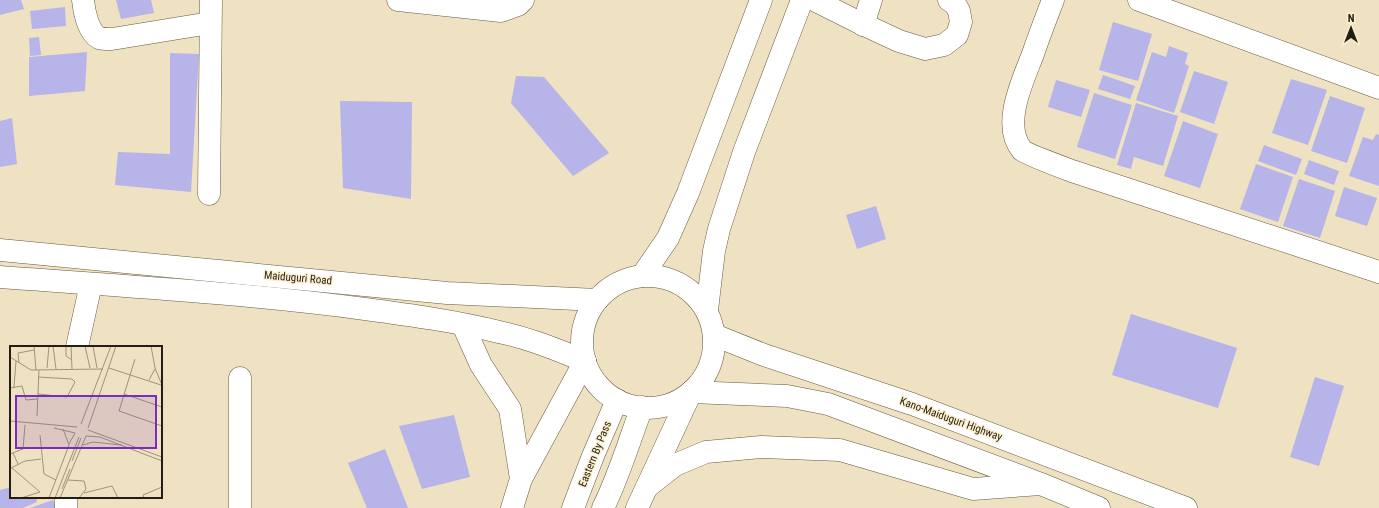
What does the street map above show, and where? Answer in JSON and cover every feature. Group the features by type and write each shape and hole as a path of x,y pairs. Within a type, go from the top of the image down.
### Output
{"main road":[{"path":"83,0 84,8 92,31 99,38 112,39 210,23"},
{"path":"209,194 211,0"},
{"path":"398,0 501,12 518,5 523,0"},
{"path":"642,276 668,238 688,193 761,0"},
{"path":"707,310 714,251 719,230 744,152 802,0"},
{"path":"814,0 863,25 899,41 926,49 944,45 958,35 961,22 959,11 955,4 950,0"},
{"path":"863,25 871,0"},
{"path":"1053,0 1019,92 1014,112 1014,132 1017,142 1023,151 1072,171 1379,272"},
{"path":"1139,0 1379,88"},
{"name":"Maiduguri Road","path":"0,250 447,292 597,300"},
{"name":"Maiduguri Road","path":"0,276 238,295 331,304 412,315 500,332 538,343 585,361"},
{"path":"642,276 653,276 667,279 690,290 707,310 712,322 714,335 714,348 709,366 700,383 680,400 668,405 655,407 630,405 617,400 607,393 597,384 590,373 582,349 582,336 587,317 597,300 606,291 617,284 642,276"},
{"path":"78,346 91,284"},
{"path":"463,325 481,365 510,409 521,479"},
{"name":"Kano-Maiduguri Highway","path":"714,335 764,355 912,404 1186,508"},
{"path":"512,508 521,479 585,361"},
{"path":"240,378 240,508"},
{"path":"691,392 787,396 828,404 1041,484 1099,508"},
{"path":"637,508 691,392"},
{"name":"Eastern By Pass","path":"573,508 617,400"},
{"path":"603,508 616,483 642,407"},
{"path":"648,487 675,465 706,452 762,447 840,450 974,489 1041,484"}],"building":[{"path":"0,0 21,0 24,9 0,15"},
{"path":"116,0 151,0 154,13 121,19"},
{"path":"65,7 66,26 32,29 30,11"},
{"path":"1113,22 1152,34 1138,81 1099,70"},
{"path":"39,37 41,55 30,56 29,38"},
{"path":"1169,46 1188,53 1185,64 1189,66 1174,113 1136,100 1152,52 1166,57"},
{"path":"87,52 85,91 29,96 29,57"},
{"path":"170,53 199,54 191,192 115,185 118,152 170,154"},
{"path":"1194,71 1228,82 1214,124 1180,112"},
{"path":"1103,75 1135,86 1130,99 1098,89"},
{"path":"516,76 544,77 609,153 573,176 511,103"},
{"path":"1291,79 1327,90 1308,145 1272,133"},
{"path":"1056,80 1090,90 1081,117 1048,107"},
{"path":"1094,93 1132,105 1115,159 1077,147"},
{"path":"1330,96 1365,108 1347,163 1311,151"},
{"path":"340,101 412,102 411,199 343,188"},
{"path":"1136,103 1178,116 1163,166 1134,157 1131,169 1117,165"},
{"path":"12,118 17,164 0,167 0,121"},
{"path":"1183,121 1218,134 1200,188 1164,176"},
{"path":"1376,134 1379,135 1379,186 1349,176 1363,137 1373,140"},
{"path":"1264,145 1302,159 1296,175 1258,161"},
{"path":"1309,160 1339,171 1334,185 1304,174"},
{"path":"1256,164 1293,177 1278,222 1240,209"},
{"path":"1299,179 1335,191 1320,238 1283,226"},
{"path":"1344,187 1377,198 1367,226 1335,216"},
{"path":"876,206 886,239 857,249 846,215"},
{"path":"1131,314 1237,348 1218,408 1112,375"},
{"path":"1315,377 1344,386 1319,466 1290,457"},
{"path":"454,415 470,477 422,489 399,426"},
{"path":"385,449 408,508 367,508 348,463"},
{"path":"10,487 10,498 36,498 37,502 23,508 0,508 0,490"},
{"path":"53,500 56,508 30,508"}]}
